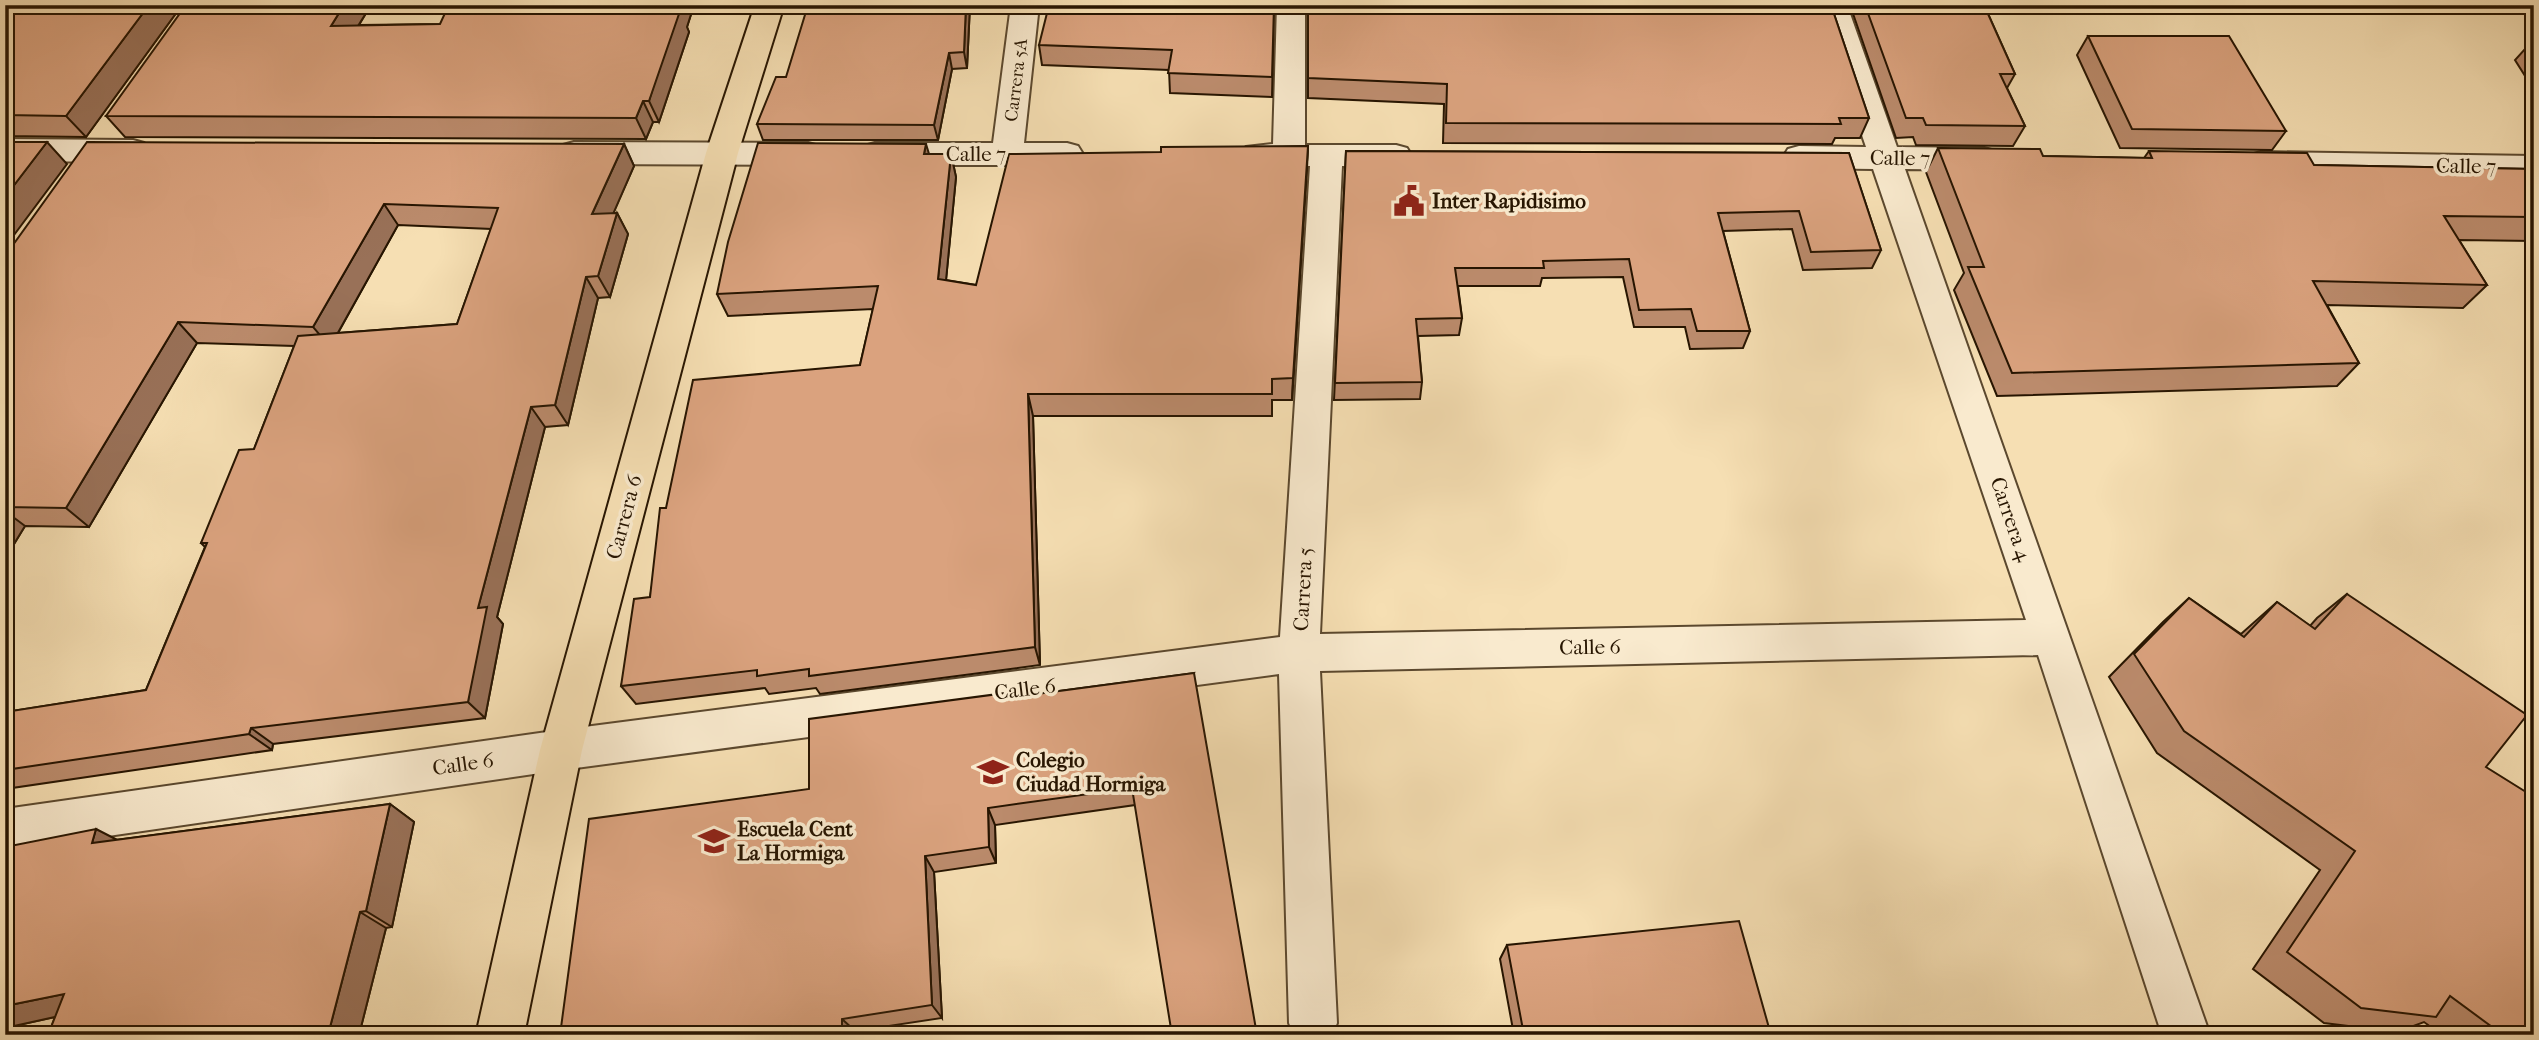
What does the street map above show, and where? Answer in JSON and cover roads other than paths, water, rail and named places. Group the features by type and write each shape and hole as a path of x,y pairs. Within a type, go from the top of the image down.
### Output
{"main road":[{"name":"Carrera 6","path":"499,1035 561,750 722,153 770,5"}],"street":[{"name":"Carrera 5A","path":"1007,154 1025,5"},
{"name":"Carrera 5","path":"1291,5 1308,155 1299,653 1313,1023"},
{"name":"Carrera 4","path":"1832,5 2052,637 2186,1035"},
{"path":"5,150 105,139 167,151"},
{"path":"74,182 105,139"},
{"name":"Calle 7","path":"542,153 1101,154"},
{"path":"1222,155 1424,156"},
{"name":"Calle 7","path":"1773,157 2008,159"},
{"name":"Calle 7","path":"2230,162 2534,167"},
{"name":"Calle 6","path":"5,830 561,750 1299,653 2052,637"}],"place":[{"name":"Inter Rapidisimo","path":"1409,201"},
{"name":"Colegio Ciudad Hormiga","path":"993,772"},
{"name":"Escuela Cent La Hormiga","path":"714,841"}]}
